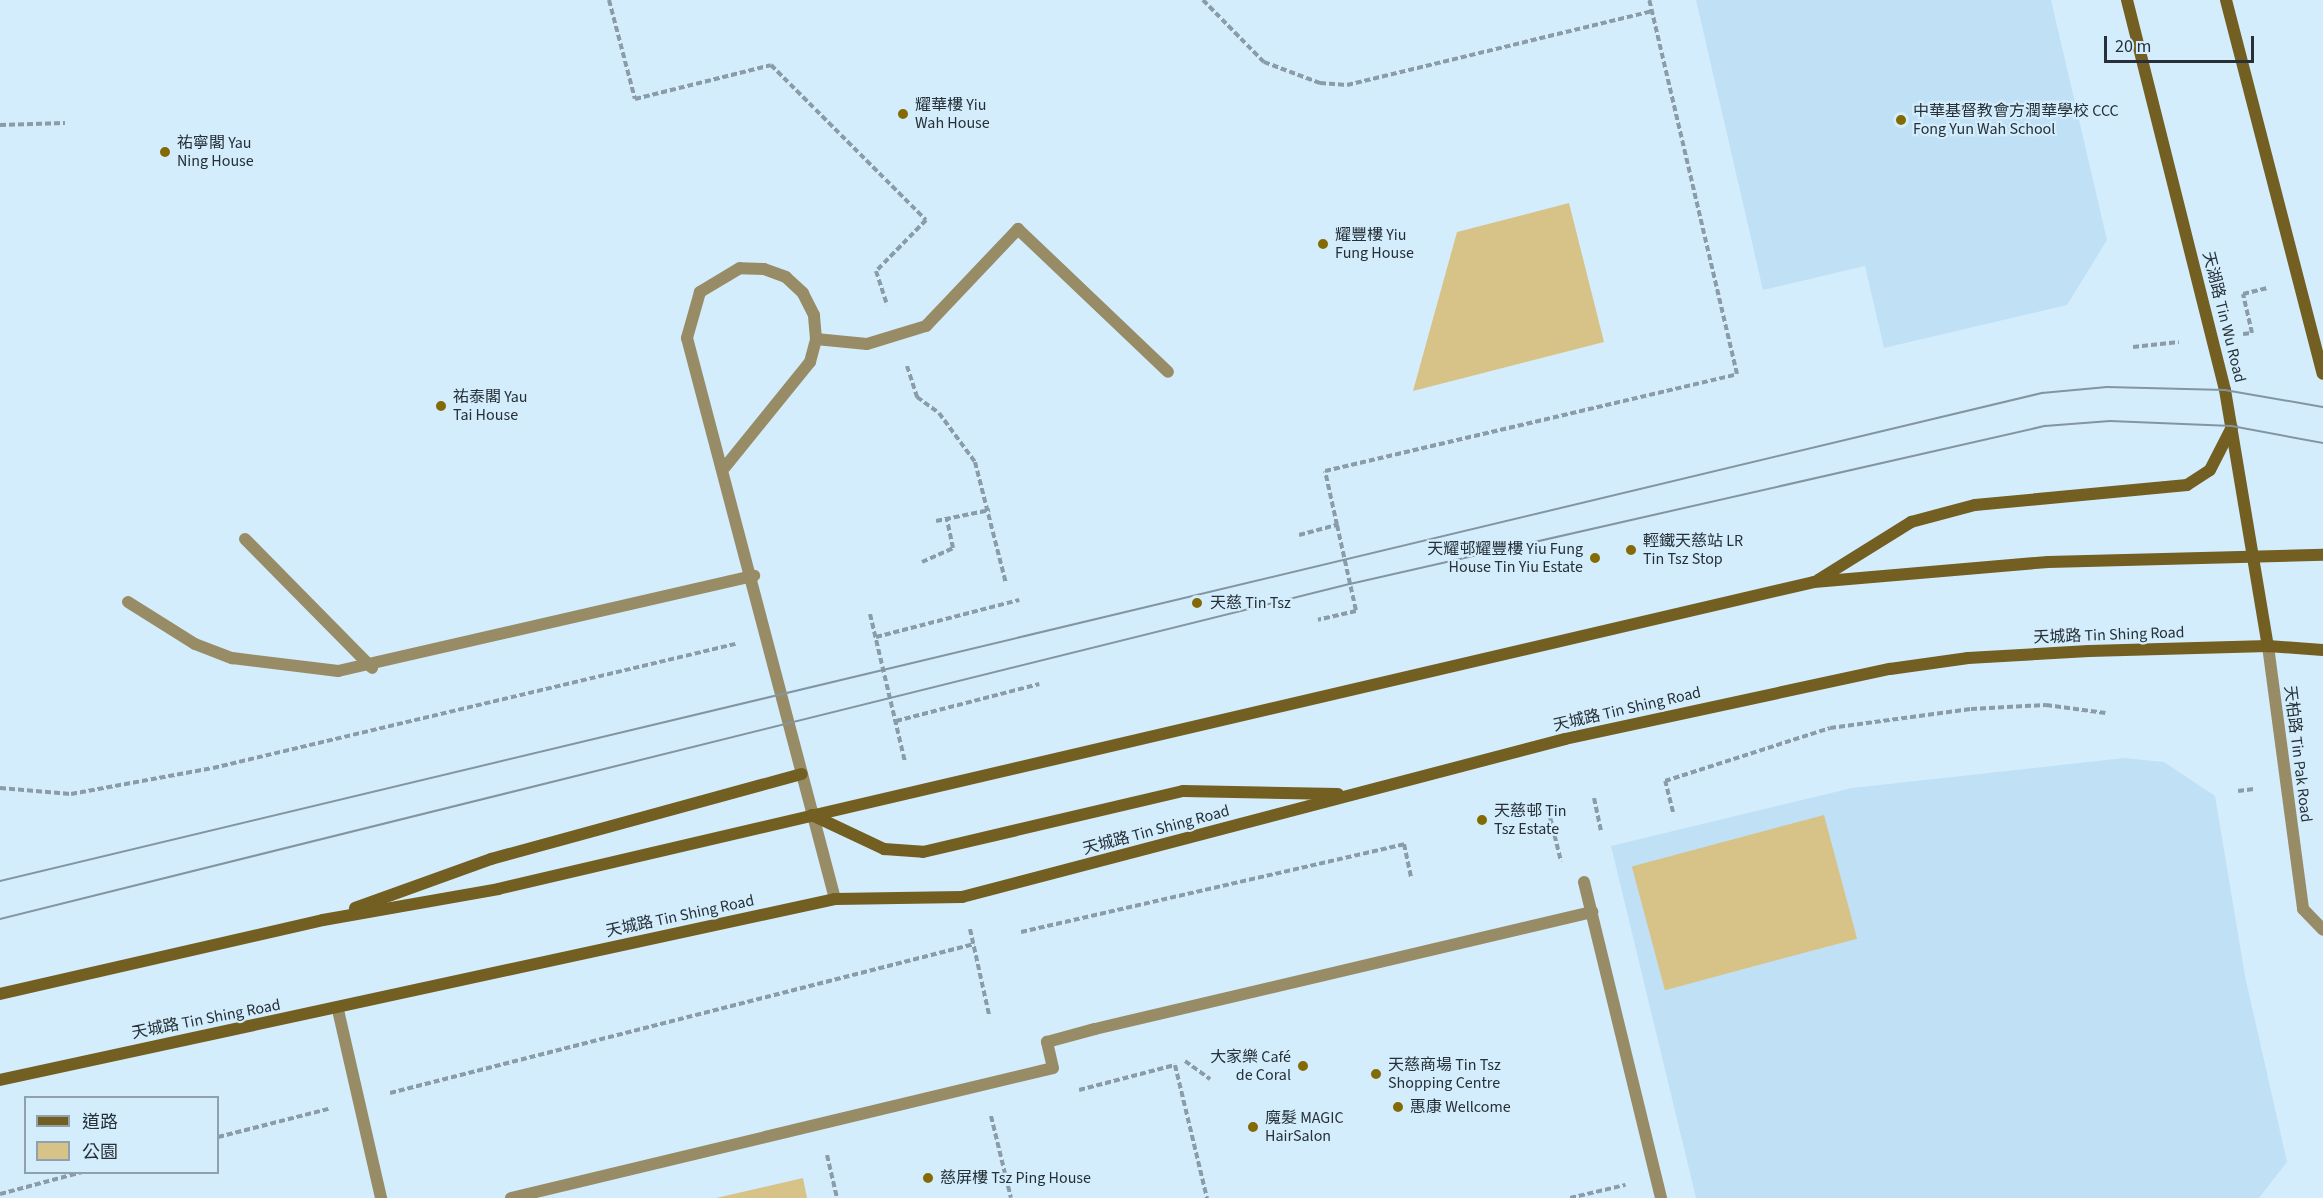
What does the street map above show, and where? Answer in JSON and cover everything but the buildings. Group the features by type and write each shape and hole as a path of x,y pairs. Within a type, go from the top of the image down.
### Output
{"main road":[{"name":"天湖路 Tin Wu Road","path":"2127,0 2232,426 2256,553 2268,646"},
{"path":"2226,0 2323,374"},
{"path":"1814,582 1911,522 1976,505 2187,485 2210,470 2232,426"},
{"path":"0,994 323,920 498,889 1814,582 2048,562 2256,553 2323,555"},
{"name":"天城路 Tin Shing Road","path":"0,1080 338,1010 835,899 962,897 1565,739 1890,669 1968,658 2268,646 2323,650"},
{"path":"323,920 491,859 802,774"},
{"path":"812,815 884,849 922,852 1183,791 1354,795"}],"street":[{"path":"816,339 867,344 898,338 926,326 1018,229 1168,372"},
{"path":"725,467 810,362 816,339 814,315 786,277 741,268 700,292 687,338 754,576 812,815 835,899"},
{"path":"245,539 372,668"},
{"path":"128,602 195,644 232,658 304,670 372,668 754,576"},
{"name":"天柏路 Tin Pak Road","path":"2268,646 2303,909 2323,930"},
{"path":"1584,882 1661,1198"},
{"path":"511,1198 1053,1068 1047,1042 1592,912"},
{"path":"338,1010 381,1198"}],"path":[{"path":"609,0 635,99 771,65 926,220 876,271 917,397 945,420 975,462 990,510 1006,584"},
{"path":"1203,0 1264,63 1320,83 1347,85 1652,11"},
{"path":"1318,620 1356,611 1325,471 1737,374 1649,0"},
{"path":"0,125 65,123"},
{"path":"936,521 990,510"},
{"path":"922,562 953,548 947,519"},
{"path":"1299,535 1337,525"},
{"path":"876,637 1019,600"},
{"path":"870,614 902,745"},
{"path":"0,788 71,794 213,768 769,636"},
{"path":"896,721 1039,684"},
{"path":"1673,812 1665,781 1830,728 1894,717 2046,705 2105,712"},
{"path":"1594,798 1601,830"},
{"path":"1548,809 1556,841"},
{"path":"1021,932 1404,844 1411,878"},
{"path":"219,1137 974,944 989,1015"},
{"path":"1185,1061 1210,1079"},
{"path":"1053,1068 1062,1094 1175,1065 1207,1198"},
{"path":"983,1086 1011,1198"},
{"path":"819,1125 837,1198"},
{"path":"1,1194 78,1174"},
{"path":"1570,1198 1632,1184"}],"shaded area":[{"name":"中華基督教會方潤華學校 CCC Fong Yun Wah School","path":"1696,0 2051,0 2107,240 2067,305 1884,348 1865,266 1763,290"},
{"path":"2124,758 2164,762 2215,796 2245,976 2287,1162 2259,1198 1696,1198 1611,846 1852,788"}],"green space":[{"path":"1569,203 1604,342 1413,391 1457,232"},
{"path":"1824,815 1857,939 1665,990 1632,867"},
{"path":"803,1178 807,1198 716,1198"}],"tram line":[{"path":"0,881 2042,393 2107,387 2225,390 2323,407"},
{"path":"0,919 1350,584 2045,426 2110,421 2232,426 2323,443"}],"place":[{"name":"耀華樓 Yiu Wah House","path":"903,114"},
{"name":"中華基督教會方潤華學校 CCC Fong Yun Wah School","path":"1901,120"},
{"name":"祐寧閣 Yau Ning House","path":"165,152"},
{"name":"耀豐樓 Yiu Fung House","path":"1323,244"},
{"name":"祐泰閣 Yau Tai House","path":"441,406"},
{"name":"輕鐵天慈站 LR Tin Tsz Stop","path":"1631,550"},
{"name":"天耀邨耀豐樓 Yiu Fung House Tin Yiu Estate","path":"1595,558"},
{"name":"天慈 Tin Tsz","path":"1197,603"},
{"name":"天慈邨 Tin Tsz Estate","path":"1482,820"},
{"name":"大家樂 Café de Coral","path":"1303,1066"},
{"name":"天慈商場 Tin Tsz Shopping Centre","path":"1376,1074"},
{"name":"惠康 Wellcome","path":"1398,1107"},
{"name":"魔髮 MAGIC HairSalon","path":"1253,1127"},
{"name":"慈屏樓 Tsz Ping House","path":"928,1178"}]}
